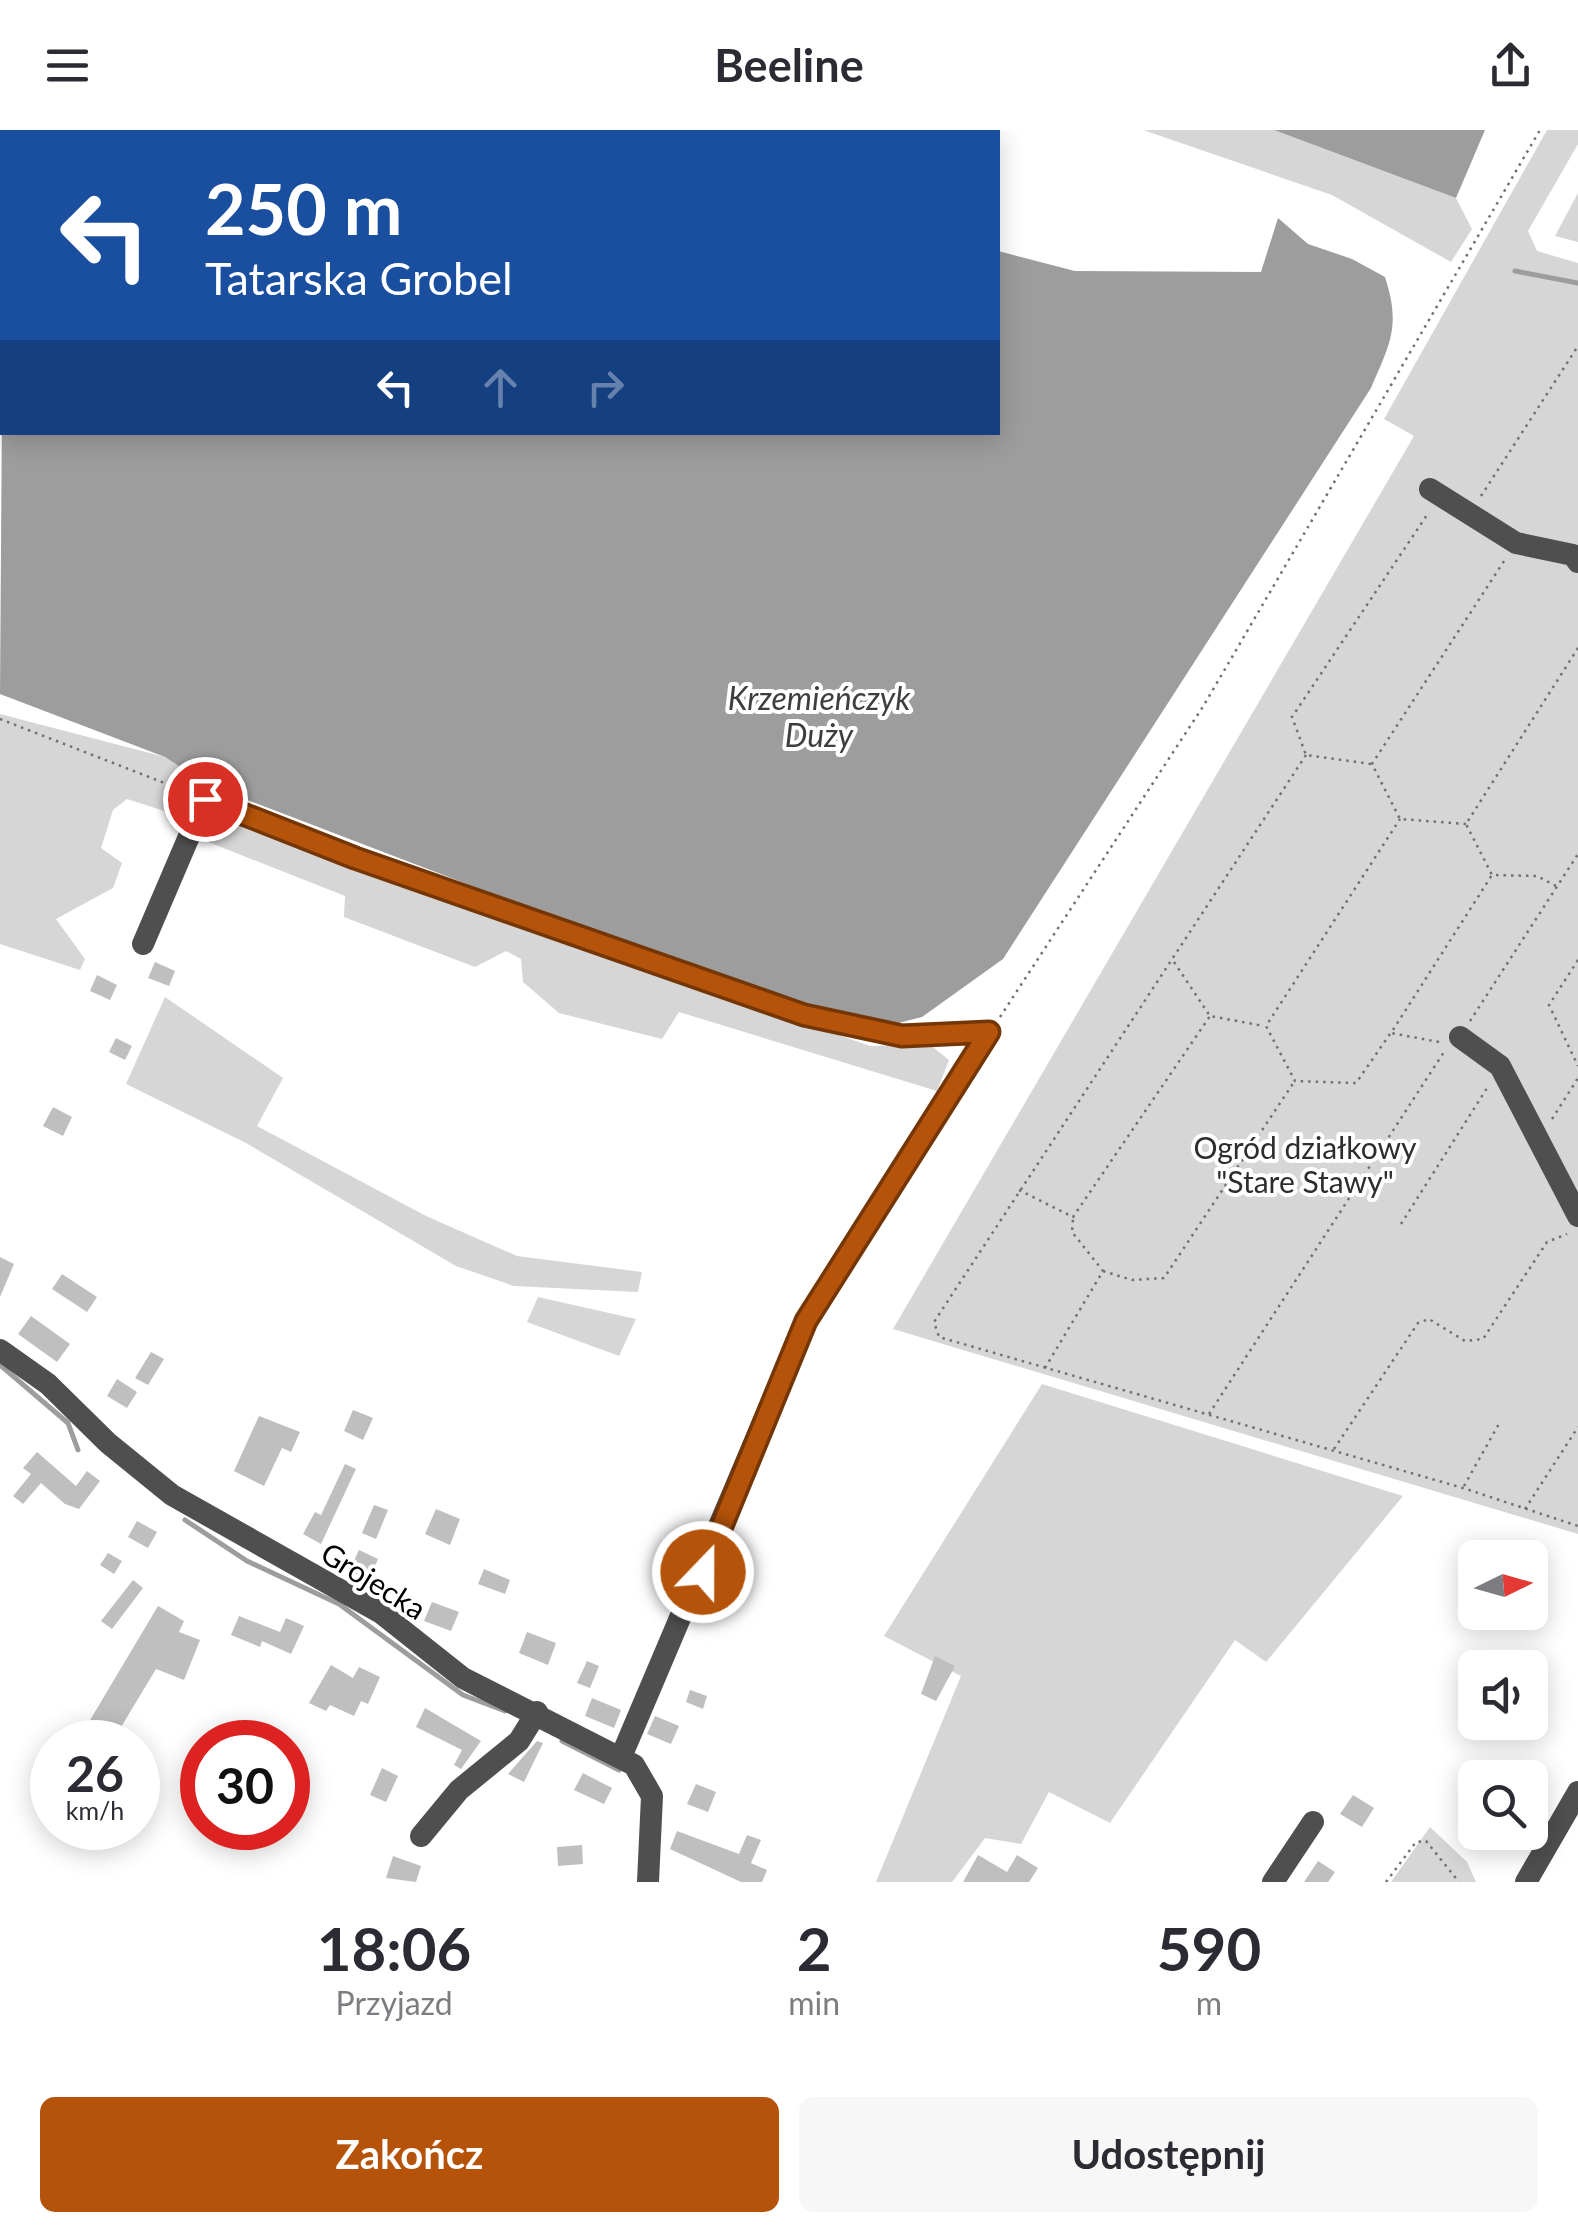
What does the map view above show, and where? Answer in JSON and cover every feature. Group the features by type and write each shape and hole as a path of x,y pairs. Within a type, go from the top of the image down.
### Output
{"street":[{"path":"1435,492 1516,543 1573,555 1578,562"},
{"path":"143,944 205,799 355,858 804,1015 902,1036 989,1032"},
{"path":"622,1757 806,1321 989,1032"},
{"path":"1460,1036 1500,1066 1578,1216"},
{"name":"Grojecka","path":"0,1350 48,1384 108,1443 172,1495 382,1613 463,1678 622,1757 640,1772 652,1796 648,1882"},
{"path":"421,1836 459,1790 519,1741 537,1712"},
{"path":"1526,1882 1578,1792"},
{"path":"1273,1882 1313,1822"}],"path":[{"path":"989,1032 1204,704 1540,130"},
{"path":"1469,514 1578,346"},
{"path":"1306,755 1292,717 1435,492"},
{"path":"1372,764 1516,543"},
{"path":"1466,824 1578,648"},
{"path":"0,719 205,799"},
{"path":"1306,755 1372,764"},
{"path":"1306,755 1174,962 1018,1189 934,1322 939,1336 1463,1488 1578,1526"},
{"path":"1372,764 1400,819"},
{"path":"1400,819 1466,824"},
{"path":"1266,1026 1400,819"},
{"path":"1466,824 1492,874"},
{"path":"1460,1036 1577,859"},
{"path":"1492,874 1537,876 1557,887"},
{"path":"1295,1081 1356,1083 1492,874"},
{"path":"1578,960 1549,1005 1578,1066"},
{"path":"1174,962 1210,1016 1266,1026"},
{"path":"1210,1016 1073,1217 1072,1232 1104,1271 1132,1280 1164,1278 1295,1081"},
{"path":"1266,1026 1295,1081"},
{"path":"1208,1416 1452,1044 1391,1032"},
{"path":"1401,1224 1500,1066"},
{"path":"1538,1139 1578,1078"},
{"path":"1018,1189 1073,1217"},
{"path":"1333,1451 1418,1323 1429,1319 1465,1342 1482,1339 1547,1242 1578,1230"},
{"path":"1045,1368 1104,1271"},
{"path":"1463,1488 1500,1422"},
{"path":"1526,1509 1578,1427"},
{"path":"1386,1882 1416,1842 1426,1840 1459,1882"}],"green space":[{"path":"1143,130 1274,130 1456,198 1472,229 1451,262 1332,195"},
{"name":"Ogród działkowy \"Stare Stawy\"","path":"1547,130 1578,130 1578,144 1528,231 1537,251 1578,263 1578,1534 893,1329 1414,436 1384,419"},
{"path":"1578,193 1578,242 1555,236"},
{"path":"0,714 165,757 206,784 189,819 127,799 113,810 101,848 122,863 113,888 56,919 85,959 80,970 0,944"},
{"path":"207,814 870,1046 929,1044 949,1060 937,1091 679,1012 662,1039 559,1013 523,982 521,959 506,951 475,967 344,917 345,896 198,838"},
{"path":"165,997 283,1078 257,1126 426,1216 517,1256 642,1272 638,1292 514,1286 456,1266 246,1143 126,1084"},
{"path":"538,1297 636,1319 619,1356 527,1322"},
{"path":"1042,1384 1403,1496 1266,1662 1235,1640 1110,1823 1049,1792 1021,1844 985,1838 952,1882 876,1882 961,1676 884,1636"},
{"path":"1430,1827 1467,1862 1476,1882 1391,1882"}],"water":[{"path":"1274,130 1485,130 1456,198"},
{"name":"Krzemieńczyk Duży","path":"1278,218 1308,244 1352,259 1385,277 1393,322 1371,388 1003,959 922,1017 890,1025 765,998 206,784 165,757 0,694 2,435 1000,435 1000,252 1075,271 1261,272"}],"building":[{"path":"155,962 175,971 169,986 148,978"},
{"path":"97,975 117,985 110,1000 90,991"},
{"path":"116,1038 132,1046 125,1060 109,1052"},
{"path":"53,1107 72,1117 63,1136 43,1126"},
{"path":"0,1257 14,1264 0,1297"},
{"path":"62,1274 97,1297 87,1312 52,1289"},
{"path":"31,1316 70,1344 57,1362 18,1334"},
{"path":"151,1352 164,1359 148,1385 135,1378"},
{"path":"117,1379 137,1392 127,1408 107,1396"},
{"path":"353,1410 373,1418 363,1440 344,1431"},
{"path":"259,1416 300,1432 291,1452 282,1448 264,1486 234,1471"},
{"path":"37,1452 76,1486 87,1471 100,1481 79,1509 65,1504 41,1483 23,1504 13,1496 31,1474 23,1468"},
{"path":"345,1464 356,1469 321,1544 303,1534 315,1512 321,1515"},
{"path":"374,1505 388,1510 376,1539 362,1533"},
{"path":"436,1509 460,1519 450,1545 425,1534"},
{"path":"137,1521 157,1532 148,1548 128,1537"},
{"path":"359,1550 378,1559 369,1580 349,1571"},
{"path":"108,1553 122,1561 114,1574 100,1565"},
{"path":"484,1569 510,1580 505,1594 478,1584"},
{"path":"133,1580 143,1588 112,1629 101,1621"},
{"path":"432,1602 459,1612 451,1631 424,1621"},
{"path":"158,1606 184,1621 179,1632 200,1640 184,1680 156,1669 125,1720 90,1720"},
{"path":"239,1616 280,1632 286,1618 304,1626 291,1654 262,1641 260,1647 231,1635"},
{"path":"527,1632 556,1643 548,1665 519,1653"},
{"path":"935,1656 955,1666 936,1701 921,1694"},
{"path":"587,1661 599,1666 590,1688 577,1683"},
{"path":"331,1665 353,1678 359,1667 380,1677 368,1704 361,1701 354,1716 330,1705 326,1711 309,1703"},
{"path":"690,1690 707,1696 703,1709 686,1702"},
{"path":"592,1698 621,1710 614,1728 585,1716"},
{"path":"425,1708 481,1741 461,1769 454,1765 462,1750 416,1727"},
{"path":"655,1716 679,1726 671,1744 647,1734"},
{"path":"537,1741 543,1743 524,1782 508,1774"},
{"path":"382,1768 398,1776 386,1802 370,1795"},
{"path":"583,1773 612,1788 604,1804 574,1790"},
{"path":"696,1784 716,1792 708,1812 687,1804"},
{"path":"1353,1795 1374,1808 1362,1827 1340,1814"},
{"path":"677,1831 739,1854 747,1835 761,1840 751,1863 767,1870 762,1882 741,1882 670,1849"},
{"path":"582,1845 583,1864 558,1866 557,1847"},
{"path":"978,1855 1007,1872 1017,1855 1038,1868 1029,1882 963,1882"},
{"path":"393,1856 421,1866 416,1882 386,1878"},
{"path":"1318,1861 1335,1872 1328,1882 1304,1882"}],"waterway":[{"path":"1515,271 1578,283"},
{"path":"0,1365 68,1423 78,1450"},
{"path":"185,1520 247,1561 339,1604 463,1695 505,1711"},
{"path":"562,1741 619,1770"}],"route":[{"path":"205,799 355,858 804,1015 854,1029 902,1036 989,1032 962,1081 806,1321 703,1572"}]}
